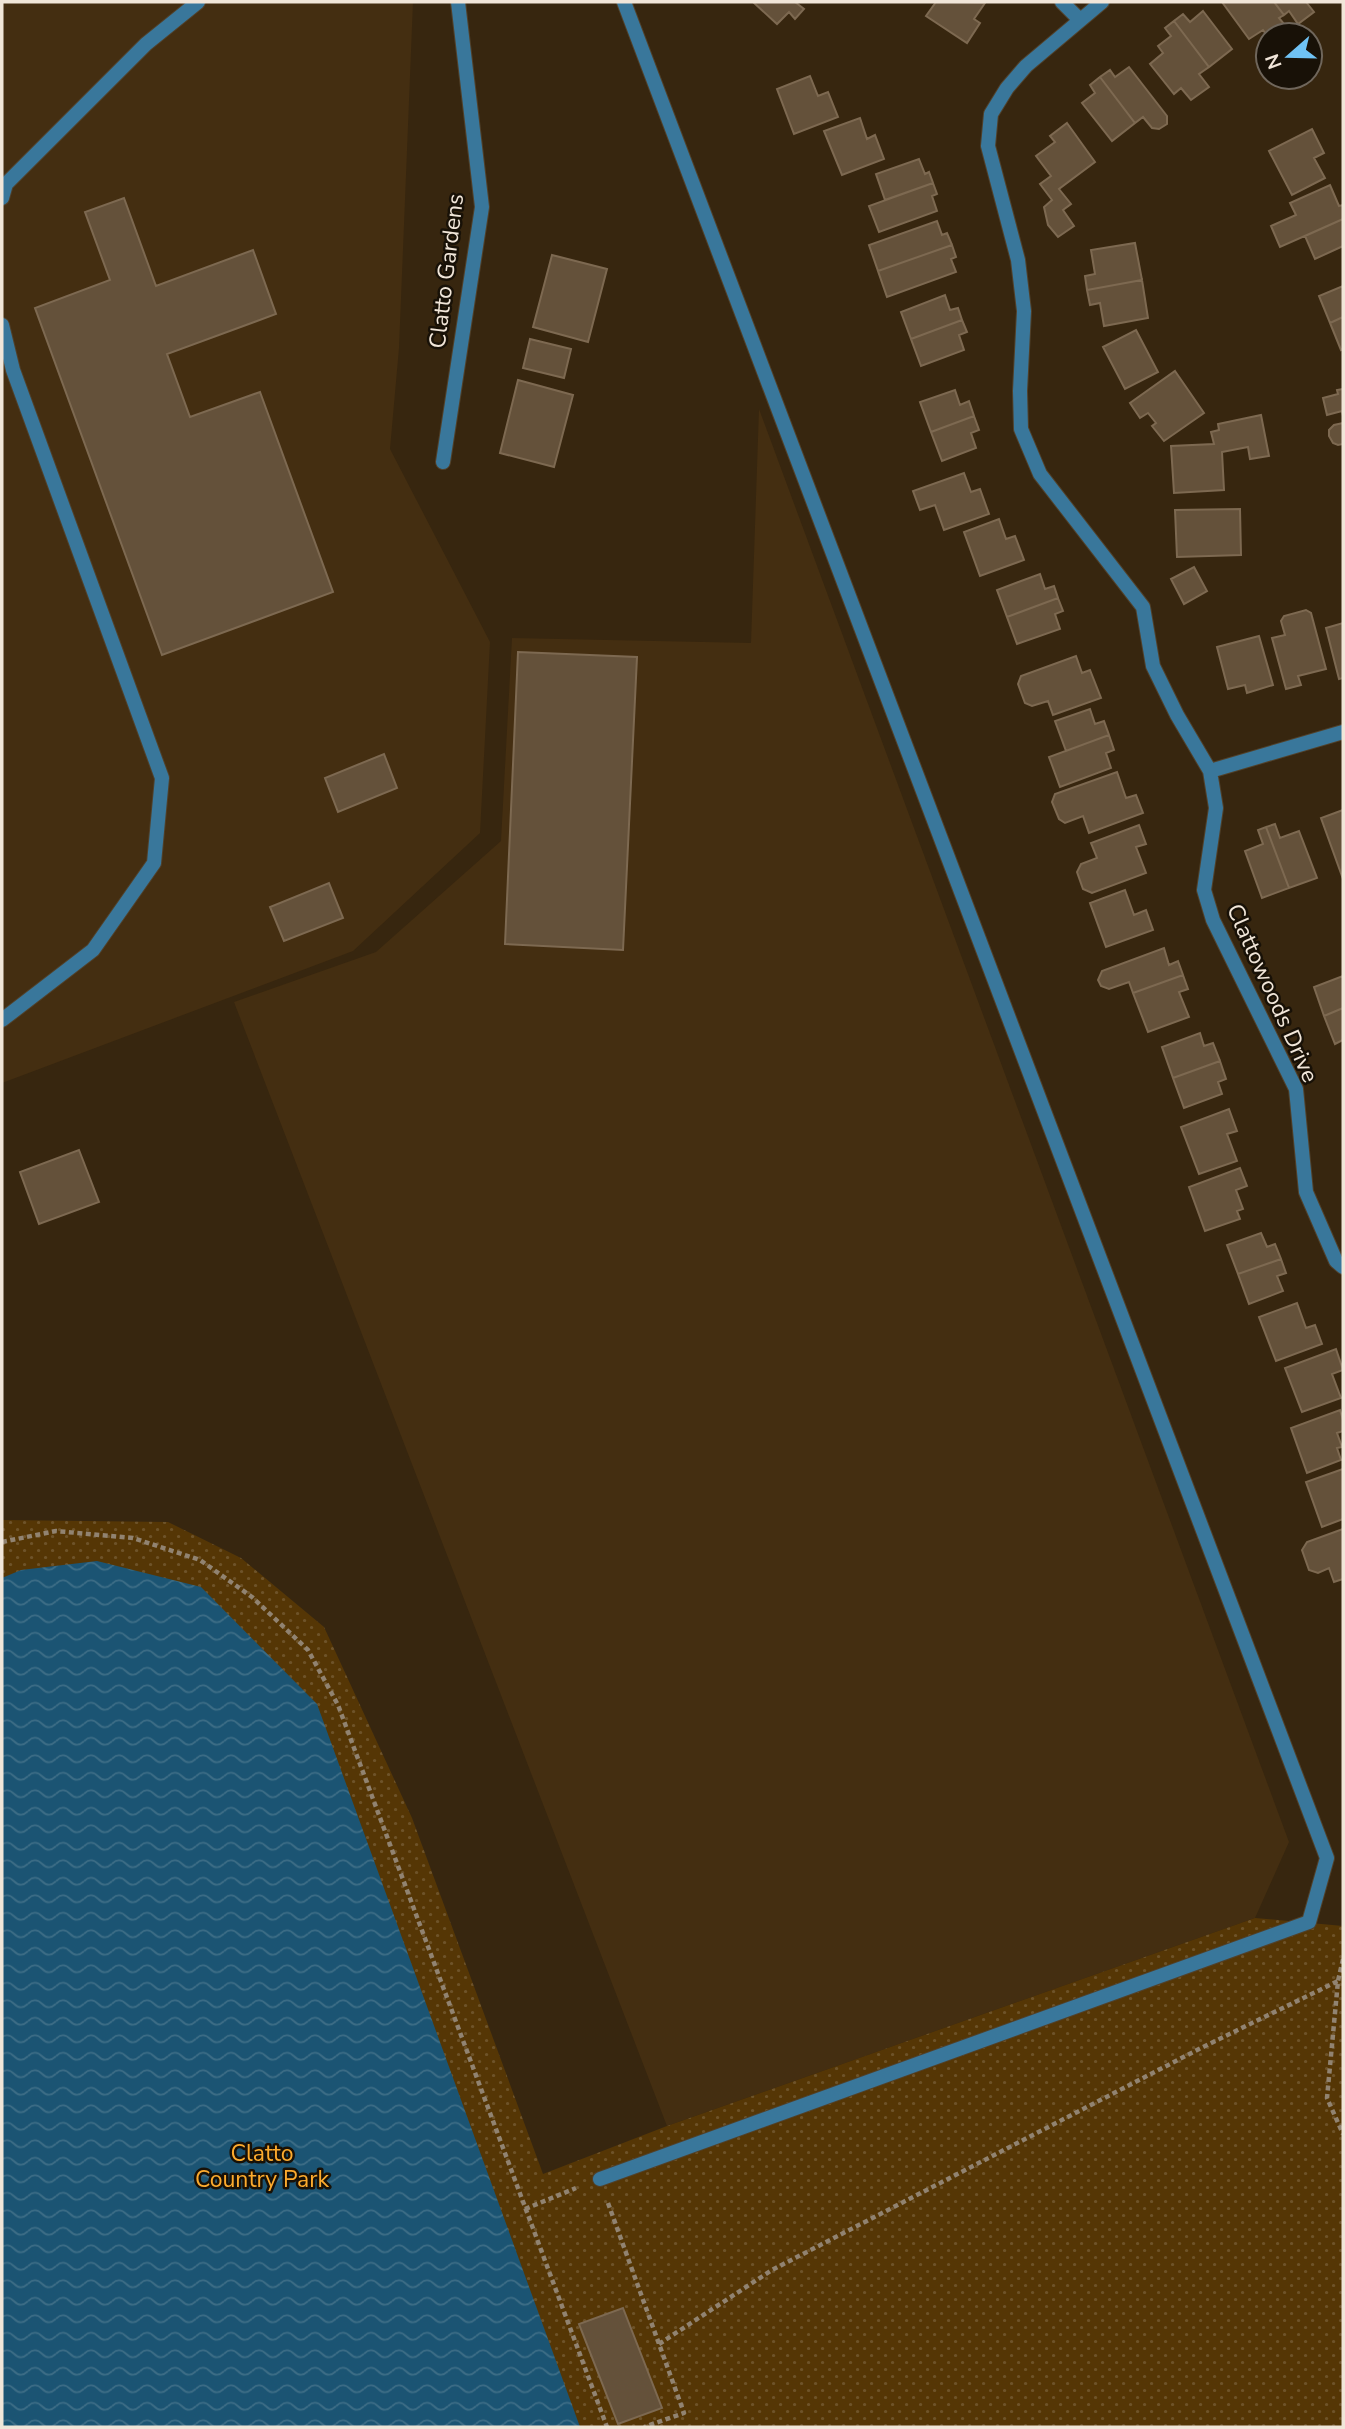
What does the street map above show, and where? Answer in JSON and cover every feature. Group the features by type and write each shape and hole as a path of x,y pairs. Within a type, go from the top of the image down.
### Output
{"street":[{"path":"2,198 6,184 146,44 198,2"},
{"name":"Clatto Gardens","path":"443,462 482,207 458,2"},
{"path":"600,2179 1309,1922 1328,1858 624,2"},
{"path":"1062,2 1080,20"},
{"path":"1102,2 1026,66 1007,88 991,114 988,146 1018,260 1024,311 1021,429 1040,474 1143,607 1153,666 1177,715 1210,771 1343,732"},
{"path":"2,325 13,370 162,778 154,863 93,950 2,1020"},
{"name":"Clattowoods Drive","path":"1210,771 1216,808 1204,890 1213,920 1296,1089 1306,1192 1336,1261 1343,1267"}],"path":[{"path":"2,1542 56,1531 81,1533 133,1538 200,1560 252,1597 309,1650 338,1705 607,2427"},
{"path":"1343,1959 1338,1981 1327,2098 1343,2134"},
{"path":"659,2344 772,2270 1201,2048 1338,1981"},
{"path":"525,2208 600,2179 684,2413 644,2427"}],"shaded area":[{"path":"2,2 413,2 399,348 390,449 490,642 480,833 353,951 2,1083"},
{"path":"759,409 1289,1842 1255,1918 667,2126 234,1002 376,952 501,841 512,638 751,643"}],"green space":[{"name":"Clatto Country Park","path":"2,1520 168,1522 241,1558 324,1627 412,1818 543,2174 667,2126 1255,1918 1343,1926 1343,2427 2,2427"}],"water":[{"path":"97,1561 201,1587 317,1704 580,2427 2,2427 2,1578 21,1570"}],"building":[{"path":"753,2 795,2 804,9 795,19 789,12 777,24"},
{"path":"936,2 985,3 974,19 980,23 967,43 926,16"},
{"path":"1222,2 1274,2 1284,15 1279,18 1282,21 1254,21 1254,36 1249,39"},
{"path":"1274,2 1306,2 1314,12 1302,21 1296,21 1289,11 1284,15"},
{"path":"1203,11 1232,49 1209,67 1174,21 1183,14 1190,22"},
{"path":"1174,21 1209,67 1199,74 1209,87 1191,100 1181,88 1174,94 1150,64 1163,53 1158,46 1171,36 1165,28"},
{"path":"1129,67 1167,116 1167,124 1159,129 1152,128 1143,117 1135,123 1100,77 1110,70 1115,77"},
{"path":"810,76 818,96 828,92 838,117 794,134 777,89"},
{"path":"1100,77 1135,123 1112,141 1082,103 1095,93 1090,85"},
{"path":"860,118 867,139 875,135 884,159 842,175 824,131"},
{"path":"1067,123 1095,162 1059,189 1071,204 1063,210 1074,226 1058,237 1048,225 1044,207 1052,200 1040,184 1051,176 1036,156 1055,142 1050,136"},
{"path":"1312,129 1324,153 1314,158 1325,178 1292,195 1269,151"},
{"path":"919,159 925,174 929,172 933,183 885,200 876,174"},
{"path":"933,183 937,194 932,196 937,211 879,232 869,206"},
{"path":"1330,185 1339,206 1343,205 1343,219 1280,247 1271,226 1296,215 1290,203"},
{"path":"124,198 156,286 253,250 276,314 167,354 190,417 260,392 333,592 162,655 35,308 110,280 85,212"},
{"path":"1343,219 1343,246 1315,259 1305,236"},
{"path":"937,221 942,235 947,233 952,245 878,271 869,245"},
{"path":"1135,243 1142,280 1087,290 1085,276 1095,274 1091,250"},
{"path":"952,245 956,257 951,259 956,272 887,297 878,271"},
{"path":"552,255 607,269 588,342 533,327"},
{"path":"1142,280 1148,318 1104,326 1100,303 1090,305 1087,290"},
{"path":"1343,286 1343,317 1330,323 1319,296"},
{"path":"945,295 950,310 958,308 962,320 911,339 901,312"},
{"path":"1343,317 1343,349 1341,350 1330,323"},
{"path":"962,320 967,332 959,335 964,350 921,366 911,339"},
{"path":"1136,330 1158,372 1125,389 1103,347"},
{"path":"530,339 571,349 564,378 523,368"},
{"path":"1175,371 1204,413 1164,441 1152,426 1156,423 1148,413 1140,418 1130,403"},
{"path":"518,380 573,395 554,467 500,453"},
{"path":"1343,389 1343,416 1342,411 1327,415 1323,398 1338,394 1337,390"},
{"path":"955,390 960,405 969,401 974,416 931,432 920,402"},
{"path":"1261,415 1269,456 1250,459 1248,447 1222,452 1224,490 1174,493 1171,446 1214,444 1211,432 1219,430 1218,424"},
{"path":"974,416 979,430 971,433 976,448 942,461 931,432"},
{"path":"1343,423 1343,444 1338,445 1333,443 1329,430 1334,425"},
{"path":"964,473 971,492 980,489 989,514 944,530 935,505 920,510 913,491"},
{"path":"1240,509 1241,555 1177,557 1175,510"},
{"path":"999,519 1006,539 1015,536 1024,560 980,576 964,532"},
{"path":"1194,567 1207,591 1184,604 1171,579"},
{"path":"1040,574 1045,589 1054,586 1058,598 1007,617 997,590"},
{"path":"1058,598 1063,611 1055,614 1060,629 1017,644 1007,617"},
{"path":"1306,610 1311,613 1326,669 1298,676 1301,685 1286,689 1272,638 1285,635 1281,621 1284,616"},
{"path":"1343,623 1343,678 1339,679 1326,628"},
{"path":"1259,636 1273,685 1247,693 1245,685 1228,689 1217,647"},
{"path":"518,652 637,657 623,950 505,944"},
{"path":"1076,656 1082,673 1090,670 1101,698 1053,715 1048,701 1032,706 1025,703 1018,684 1021,676"},
{"path":"1090,709 1095,724 1104,721 1109,735 1066,751 1055,721"},
{"path":"1109,735 1114,750 1106,753 1111,768 1060,787 1049,757"},
{"path":"384,754 397,788 338,812 325,778"},
{"path":"1117,772 1126,798 1136,795 1143,813 1089,833 1083,816 1065,823 1059,819 1052,802 1055,794"},
{"path":"1343,810 1343,879 1321,818"},
{"path":"1275,824 1280,838 1299,831 1317,878 1289,888 1266,827"},
{"path":"1139,825 1146,844 1136,847 1146,873 1092,893 1083,889 1077,872 1081,864 1097,858 1091,843"},
{"path":"1266,827 1289,888 1262,898 1245,851 1263,844 1258,830"},
{"path":"329,883 343,918 284,941 270,907"},
{"path":"1125,890 1134,915 1146,910 1153,930 1106,947 1090,903"},
{"path":"1164,948 1169,965 1178,961 1183,975 1133,993 1129,982 1109,989 1101,986 1098,980 1102,971"},
{"path":"1183,975 1188,989 1179,992 1189,1017 1148,1032 1133,993"},
{"path":"1343,976 1343,1008 1324,1016 1314,987"},
{"path":"1343,1008 1343,1040 1335,1044 1324,1016"},
{"path":"1200,1033 1204,1046 1213,1043 1220,1061 1173,1078 1162,1047"},
{"path":"1220,1061 1226,1079 1218,1082 1222,1094 1184,1108 1173,1078"},
{"path":"1229,1109 1237,1131 1227,1134 1237,1161 1199,1174 1181,1127"},
{"path":"79,1150 99,1202 39,1224 20,1172"},
{"path":"1240,1168 1247,1186 1236,1190 1243,1209 1237,1211 1240,1219 1205,1231 1189,1187"},
{"path":"1261,1233 1267,1247 1275,1244 1281,1259 1238,1274 1227,1245"},
{"path":"1281,1259 1286,1273 1277,1276 1283,1291 1249,1304 1238,1274"},
{"path":"1297,1303 1306,1328 1315,1325 1322,1344 1276,1361 1259,1317"},
{"path":"1336,1349 1343,1370 1332,1374 1341,1398 1302,1412 1285,1368"},
{"path":"1340,1410 1343,1431 1337,1433 1342,1447 1337,1448 1341,1460 1307,1473 1291,1428"},
{"path":"1343,1469 1343,1519 1322,1527 1306,1482"},
{"path":"1343,1529 1343,1579 1334,1582 1329,1568 1318,1573 1309,1570 1302,1550 1307,1542"},
{"path":"623,2308 662,2408 618,2424 579,2324"}]}
